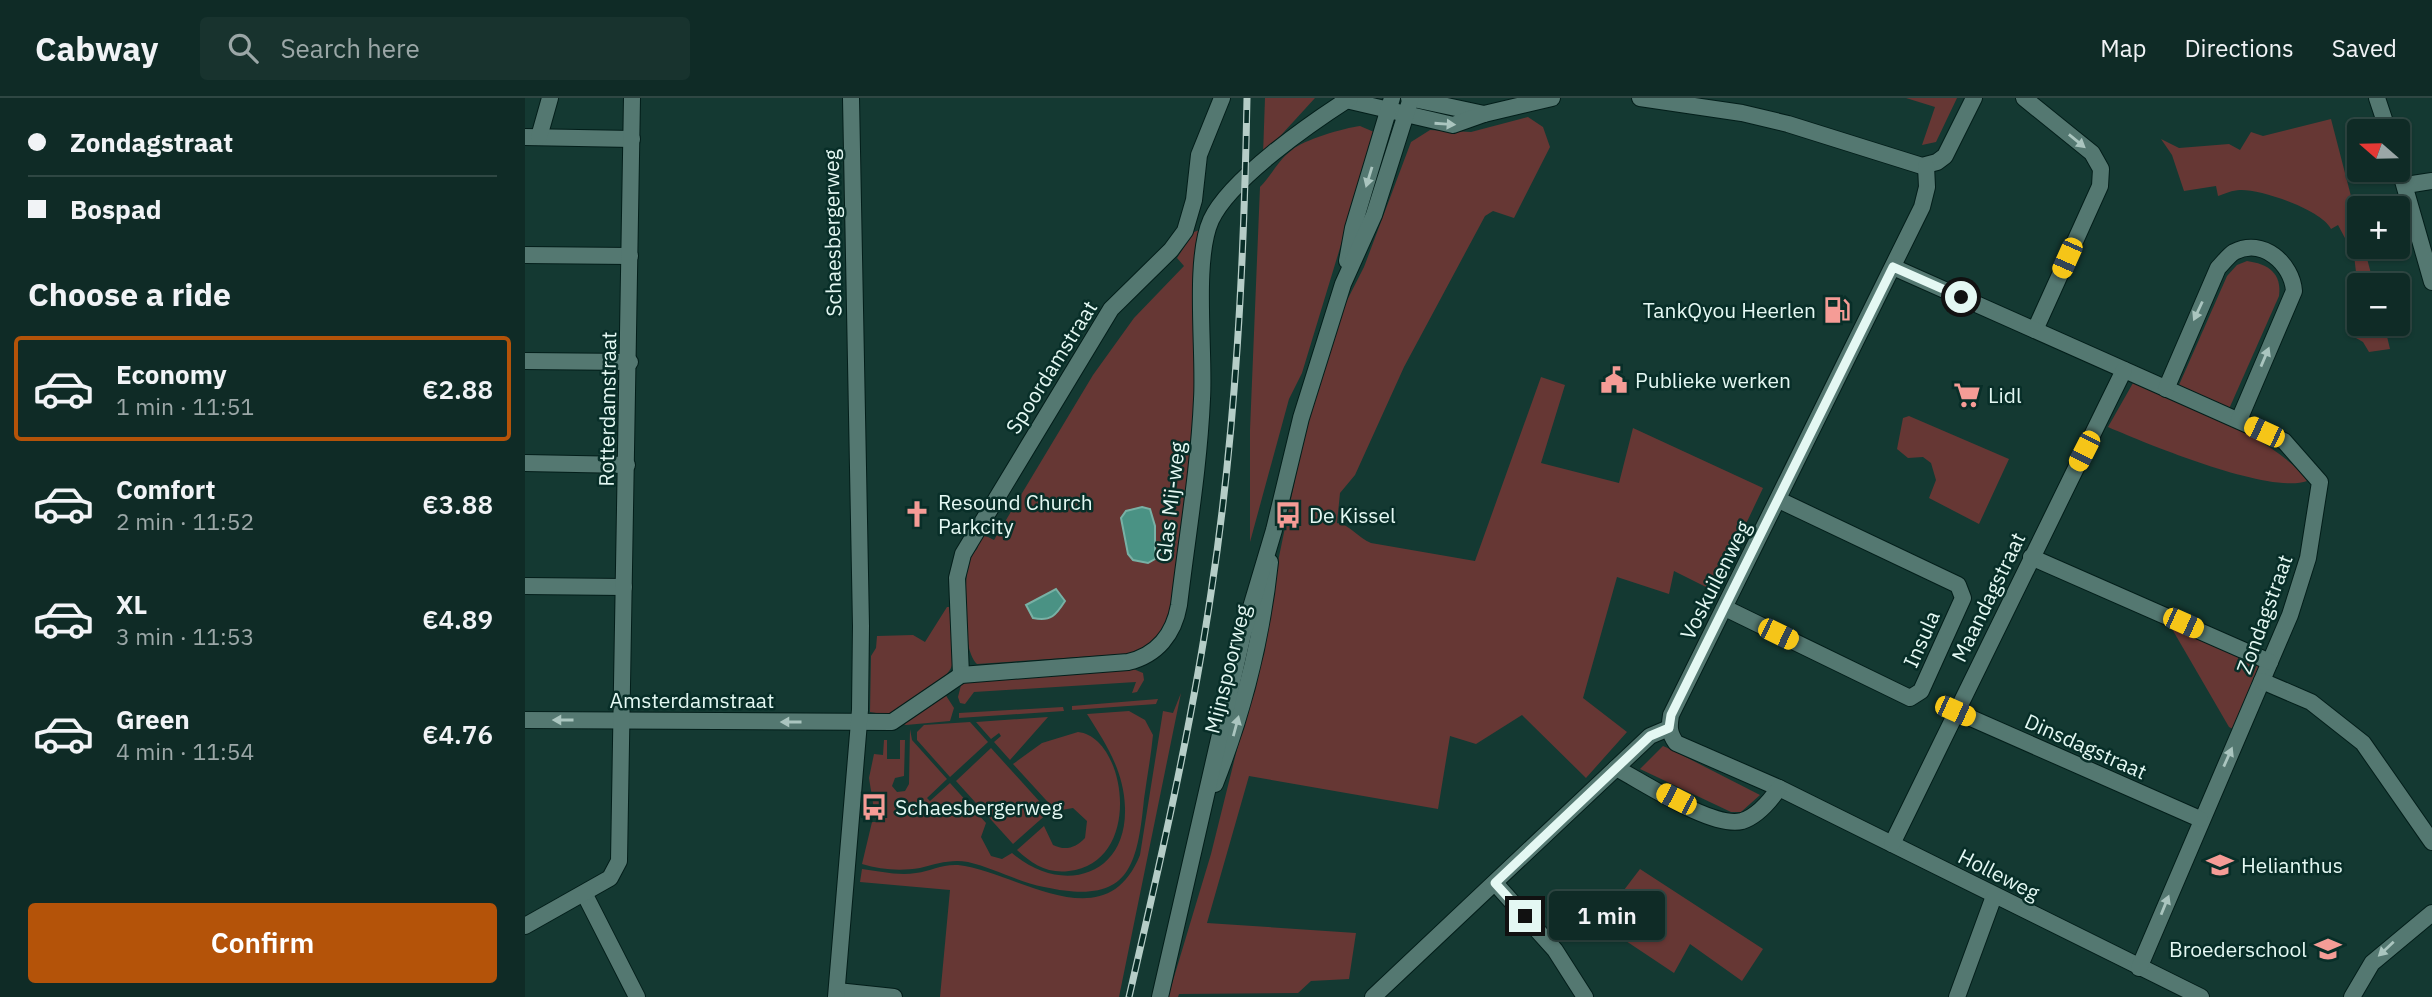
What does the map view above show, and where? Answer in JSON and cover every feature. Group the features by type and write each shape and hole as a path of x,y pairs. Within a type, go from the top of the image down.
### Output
{"street":[{"path":"550,98 532,137 632,139"},
{"name":"Rotterdamstraat","path":"525,926 585,895 610,878 619,861 632,98"},
{"name":"Schaesbergerweg","path":"836,994 859,722 861,626 851,98"},
{"name":"Spoordamstraat","path":"961,676 957,578 963,554 1111,309 1182,237 1191,210 1199,155 1222,98"},
{"path":"1410,98 1484,114"},
{"name":"Mijnspoorweg","path":"1160,997 1204,813 1232,742 1247,688 1267,596 1274,530 1301,418 1343,284 1374,215 1410,98"},
{"name":"Glas Mij-weg","path":"859,722 892,722 961,676 1128,662 1146,656 1168,636 1179,605 1203,398 1203,256 1208,229 1215,213 1236,188 1293,139 1348,99 1390,105 1406,116 1453,125 1484,114 1552,98"},
{"path":"1640,98 1683,101 1788,124 1852,142 1912,165 1927,166 1937,162 1948,152 1974,98"},
{"path":"2024,98 2092,153 2101,169 2100,186 2035,330"},
{"path":"2377,98 2384,119"},
{"name":"Mijnspoorweg","path":"1343,284 1353,229 1390,105"},
{"name":"Voskuilenweg","path":"1669,728 1671,715 1779,500 1924,200 1927,166"},
{"path":"2406,185 2432,181"},
{"path":"2405,182 2432,282"},
{"path":"2166,389 2218,268 2232,253 2242,249 2266,251 2284,262 2293,276 2294,291 2239,420"},
{"path":"525,255 630,256"},
{"name":"Zondagstraat","path":"1893,267 2284,441 2320,482 2308,558 2270,662 2200,819 2139,968"},
{"path":"525,361 629,362"},
{"name":"Maandagstraat","path":"1892,844 1955,711 2125,370"},
{"path":"525,463 627,466"},
{"name":"Insula","path":"1725,608 1910,698 1921,691 1963,598 1958,585 1779,500"},
{"path":"2031,557 2270,662"},
{"path":"525,586 624,587"},
{"path":"2262,681 2311,702 2363,743 2432,842"},
{"name":"Dinsdagstraat","path":"1955,711 2200,819"},
{"name":"Amsterdamstraat","path":"525,720 859,722"},
{"path":"1373,997 1650,736 1669,728"},
{"name":"Holleweg","path":"1669,728 1677,743 1779,788 2201,997"},
{"path":"1616,768 1716,820 1741,821 1769,802 1779,788"},
{"path":"1495,883 1555,950 1585,997"},
{"path":"585,895 637,997"},
{"path":"1957,997 1994,896"},
{"path":"2352,997 2372,963 2432,913"},
{"path":"836,994 894,997"}],"shaded area":[{"path":"1265,98 1315,98 1263,155"},
{"path":"1906,98 1957,98 1936,142 1922,145 1935,107"},
{"path":"1528,117 1543,127 1550,147 1514,218 1493,211 1485,216 1404,367 1355,475 1340,493 1337,523 1371,543 1475,561 1541,377 1565,385 1541,463 1619,483 1633,428 1763,488 1714,591 1674,571 1669,594 1617,577 1583,698 1627,732 1586,778 1522,715 1476,744 1450,736 1438,809 1249,776 1207,923 1356,933 1349,979 1311,981 1298,993 1179,994 1178,997 1168,997 1211,854 1249,701 1308,417 1340,314 1364,267 1411,142 1430,130 1471,132"},
{"path":"2331,119 2351,196 2347,196 2347,242 2338,225 2331,229 2304,208 2262,193 2237,190 2218,196 2216,186 2184,191 2172,155 2161,139 2179,148 2229,144 2240,150 2251,132 2263,136"},
{"path":"1360,126 1374,132 1374,136 1302,373 1289,399 1250,542 1250,430 1260,187 1283,158 1297,146 1324,135"},
{"path":"1202,229 1197,397 1171,616 1157,640 1138,653 977,664 968,644 966,630 968,558 977,549 982,534 994,540 1093,375 1134,318 1184,266 1177,258 1194,232"},
{"path":"2354,259 2367,259 2371,273 2356,273"},
{"path":"2247,261 2261,264 2272,271 2278,281 2279,296 2229,409 2179,385 2227,276 2237,265"},
{"path":"2387,336 2390,349 2369,352 2363,342 2356,338"},
{"path":"2133,383 2202,412 2252,437 2275,451 2307,481 2265,481 2238,474 2177,455 2108,427"},
{"path":"1909,416 2009,459 1979,524 1929,498 1936,480 1931,463 1923,457 1908,458 1897,449 1903,418"},
{"path":"1142,507 1150,509 1155,526 1155,559 1148,563 1133,560 1128,554 1121,518 1126,511"},
{"path":"1056,589 1065,601 1059,610 1049,618 1033,618 1026,605"},
{"path":"947,607 954,646 953,661 947,674 889,715 870,712 871,656 876,648 877,636 913,635 925,642"},
{"path":"2168,622 2260,667 2235,730 2229,727"},
{"path":"1131,668 1143,673 1144,680 1137,692 1132,693 1136,682 974,692 965,704 960,703 958,697 961,685 967,682"},
{"path":"1181,693 1119,997 940,997 950,890 860,882 862,869 909,874 958,865 982,870 1058,895 1083,898 1105,894 1125,881 1140,855 1163,711 1173,713"},
{"path":"945,694 954,708 950,721 906,725 901,723"},
{"path":"1158,699 1156,704 1072,710 1072,706"},
{"path":"1063,707 1064,711 959,718 959,713"},
{"path":"1129,711 1145,720 1153,735 1137,846 1123,877 1110,886 1094,891 1044,887 961,861 906,869 884,869 862,864 872,822 876,822 869,778 874,754 883,755 884,740 887,740 887,759 900,759 900,740 905,740 904,776 895,778 892,786 897,792 905,791 909,784 910,729 912,740 947,779 927,798 930,801 950,783 986,823 981,837 991,856 1002,859 1012,853 1031,866 1050,874 1069,876 1087,873 1103,864 1115,850 1123,832 1124,795 1113,758 1087,714"},
{"path":"1048,717 1010,760 994,742 1001,736 999,733 991,739 976,722"},
{"path":"970,722 988,742 950,777 917,740 917,732 924,725"},
{"path":"1078,732 1095,739 1108,755 1116,776 1120,800 1118,825 1109,847 1093,863 1069,871 1054,871 1035,864 1017,850 1044,826 1053,845 1062,848 1074,846 1085,838 1087,821 1073,808 1056,811 1013,764 1042,743"},
{"path":"1663,746 1760,795 1741,812 1731,812 1640,769"},
{"path":"991,748 1049,812 1013,844 956,781"},
{"path":"1640,869 1763,949 1742,981 1690,944 1674,973 1626,941 1646,913 1621,894"}],"railway":[{"path":"1129,997 1184,745 1220,532 1237,346 1247,98"}],"place":[{"name":"TankQyou Heerlen","path":"1837,310"},
{"name":"Publieke werken","path":"1614,380"},
{"name":"Lidl","path":"1967,395"},
{"name":"Resound Church Parkcity","path":"917,514"},
{"name":"De Kissel","path":"1288,515"},
{"name":"Schaesbergerweg","path":"874,807"},
{"name":"Helianthus","path":"2220,865"},
{"name":"Broederschool","path":"2328,949"}],"route":[{"path":"1525,916 1495,883 1650,736 1669,728 1671,715 1893,267 1961,297"}]}
